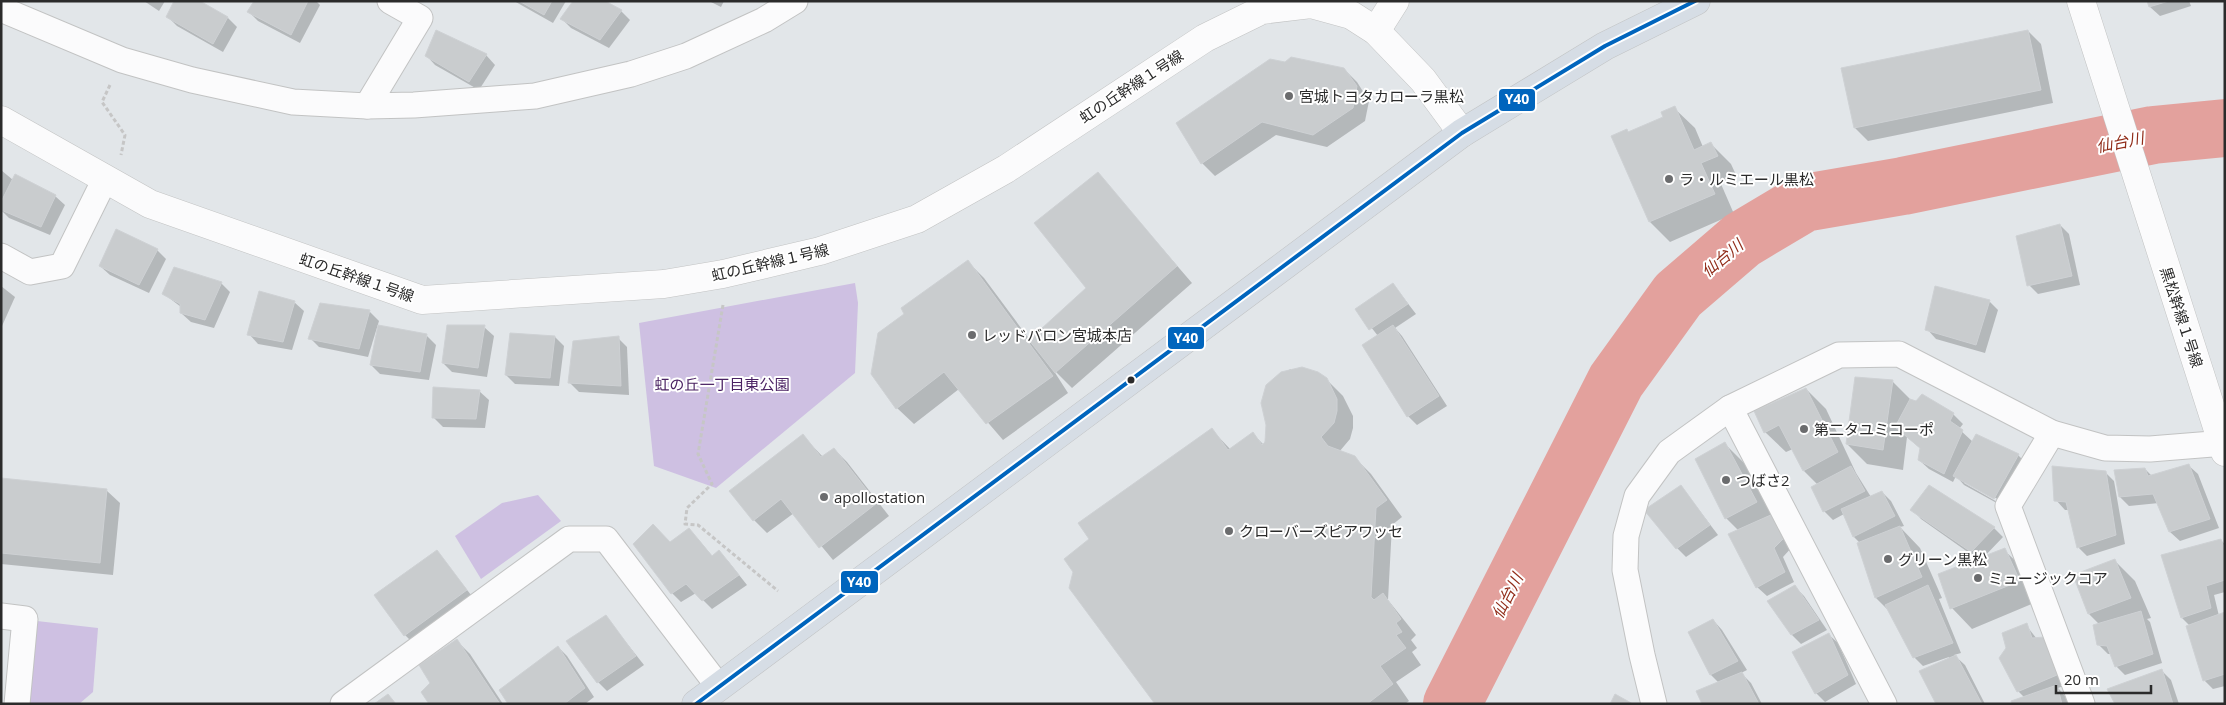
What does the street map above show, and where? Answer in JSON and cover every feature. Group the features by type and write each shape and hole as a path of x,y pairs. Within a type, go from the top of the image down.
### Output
{"main road":[{"path":"696,704 1462,132 1606,46 1696,1"}],"street":[{"path":"367,106 420,18 390,1"},
{"path":"1,9 122,60 192,80 293,102 367,106 414,105 535,96 631,74 686,56 764,20 795,1"},
{"path":"1376,31 1394,1"},
{"name":"黒松幹線１号線","path":"2081,1 2224,446"},
{"name":"虹の丘幹線１号線","path":"1,120 150,204 422,300 664,284 722,274 820,251 916,219 1006,169 1205,38 1262,10 1311,4 1351,15 1376,31 1423,80 1462,132"},
{"path":"1,256 30,272 62,266 111,182"},
{"path":"1654,704 1625,570 1626,536 1637,496 1669,452 1730,408 1839,355 1899,354 2052,433 2105,448 2150,449 2224,446"},
{"path":"1730,408 1884,704"},
{"path":"2052,433 2008,506 2082,704"},
{"path":"343,704 569,538 606,539 719,687"},
{"path":"1,616 24,619 17,704"}],"path":[{"path":"111,182 125,135 102,102 122,60"},
{"path":"723,307 698,454 712,484 687,508 685,524 698,525 778,591"}],"green space":[{"name":"虹の丘一丁目東公園","path":"855,283 858,303 855,373 716,488 654,466 639,323"},
{"path":"538,495 561,521 481,579 455,536 502,503"},
{"path":"37,621 98,628 93,692 79,704 28,704"}],"building":[{"path":"174,1 200,1 228,17 213,44 166,17"},
{"path":"254,1 308,1 291,35 247,12"},
{"path":"519,1 552,1 544,15"},
{"path":"573,1 605,1 622,10 600,40 560,19"},
{"path":"2147,1 2169,1 2149,7"},
{"path":"436,30 487,54 469,82 425,56"},
{"path":"2028,30 2041,90 1854,128 1841,68"},
{"path":"1291,57 1344,68 1357,86 1353,108 1313,135 1262,122 1201,164 1176,123 1270,59 1285,62"},
{"name":"ラ・ルミエール黒松","path":"1675,106 1694,150 1711,142 1718,156 1701,163 1715,194 1649,222 1611,136 1627,129 1628,132 1663,117 1661,112"},
{"path":"1098,172 1177,266 1055,373 1029,340 1086,288 1034,223"},
{"path":"15,174 56,195 41,227 1,210 1,202"},
{"path":"2060,224 2072,276 2027,286 2016,236"},
{"path":"116,229 158,249 139,285 99,266"},
{"path":"968,260 1053,376 986,424 944,372 896,409 871,374 878,333 904,314 901,308"},
{"path":"174,267 222,282 205,320 180,313 180,304 162,294"},
{"path":"1393,283 1408,304 1369,330 1355,309"},
{"path":"1935,286 1990,300 1976,345 1925,330"},
{"path":"259,291 295,301 283,342 247,335"},
{"path":"320,303 370,310 359,349 308,339"},
{"path":"378,325 427,334 420,372 370,365"},
{"path":"447,325 485,325 478,368 442,363"},
{"path":"1393,325 1439,396 1407,417 1362,345"},
{"path":"510,333 555,336 550,378 505,375"},
{"path":"619,336 621,386 568,383 573,341"},
{"name":"クローバーズピアワッセ","path":"1302,367 1318,372 1327,378 1337,399 1334,423 1321,437 1328,446 1355,456 1387,500 1376,508 1371,597 1374,600 1383,593 1401,619 1396,623 1402,632 1396,635 1406,648 1380,666 1393,684 1367,704 1155,704 1069,588 1073,572 1064,559 1089,539 1078,523 1212,428 1228,450 1253,432 1262,445 1265,442 1266,425 1261,403 1266,385 1281,372"},
{"path":"1855,377 1893,380 1883,450 1846,444"},
{"path":"433,387 480,390 476,419 432,418"},
{"name":"第二タユミコーポ","path":"1806,388 1838,452 1803,471 1779,425 1764,433 1754,411"},
{"path":"1922,394 1954,413 1950,421 1963,430 1944,474 1918,460 1920,448 1895,427 1910,399 1916,401"},
{"path":"803,434 821,457 834,448 877,503 819,548 781,499 753,521 729,491"},
{"path":"1976,434 2019,454 1994,499 1953,476"},
{"name":"つばさ2","path":"1725,442 1757,502 1725,519 1695,459"},
{"path":"2189,464 2210,519 2169,532 2153,494 2119,497 2114,470 2145,468 2148,476"},
{"path":"1851,466 1865,491 1823,512 1811,487"},
{"path":"2052,466 2106,471 2116,535 2077,548 2066,502 2054,501"},
{"path":"1,478 107,489 100,563 1,553"},
{"path":"1681,485 1710,525 1676,549 1644,510"},
{"path":"1929,485 1995,527 1971,552 1910,510"},
{"path":"1882,491 1895,516 1853,537 1841,509"},
{"path":"1773,514 1784,538 1774,548 1785,572 1756,588 1728,534"},
{"path":"653,524 670,542 689,528 712,556 719,550 739,575 702,601 686,584 671,594 633,544"},
{"name":"グリーン黒松","path":"1900,526 1922,577 1875,598 1857,543"},
{"path":"2221,539 2225,550 2225,580 2206,586 2211,608 2181,618 2161,555"},
{"name":"ミュージックコア","path":"2005,548 2020,581 1950,609 1938,574"},
{"path":"437,550 467,590 404,636 374,595"},
{"path":"2115,559 2131,598 2088,614 2073,575"},
{"path":"1795,585 1819,620 1791,635 1767,601"},
{"path":"1928,585 1953,643 1913,658 1885,605"},
{"path":"2141,611 2153,654 2115,667 2107,646 2097,645 2093,625"},
{"path":"2225,612 2225,674 2203,681 2186,626"},
{"path":"606,615 636,656 597,683 566,641"},
{"path":"1713,619 1738,661 1710,675 1688,632"},
{"path":"2027,623 2032,638 2044,637 2057,675 2017,692 1999,658 2006,648 2002,633"},
{"path":"1829,633 1848,675 1815,694 1792,652"},
{"path":"457,639 500,704 429,704 421,692 430,683 419,665"},
{"path":"558,646 585,688 564,704 508,704 499,690"},
{"path":"1956,655 1982,704 1936,704 1919,671"},
{"path":"2162,669 2173,704 2115,704 2107,689"},
{"path":"1742,672 1759,704 1702,704 1696,691"},
{"path":"2057,685 2062,704 2012,704 2011,701"},
{"path":"388,694 396,704 374,704"},
{"path":"1615,694 1633,704 1610,704"}],"waterway":[{"name":"仙台川","path":"1452,704 1616,381 1678,295 1742,240 1804,203 1903,186 2153,135 2225,128"}],"transit line":[{"name":"Y40","path":"696,704 1462,133 1605,46 1695,1"}],"place":[{"name":"宮城トヨタカローラ黒松","path":"1289,96"},
{"name":"ラ・ルミエール黒松","path":"1669,179"},
{"name":"レッドバロン宮城本店","path":"972,335"},
{"name":"第二タユミコーポ","path":"1804,429"},
{"name":"つばさ2","path":"1726,480"},
{"name":"apollostation","path":"824,497"},
{"name":"クローバーズピアワッセ","path":"1229,531"},
{"name":"グリーン黒松","path":"1888,559"},
{"name":"ミュージックコア","path":"1978,578"}]}
